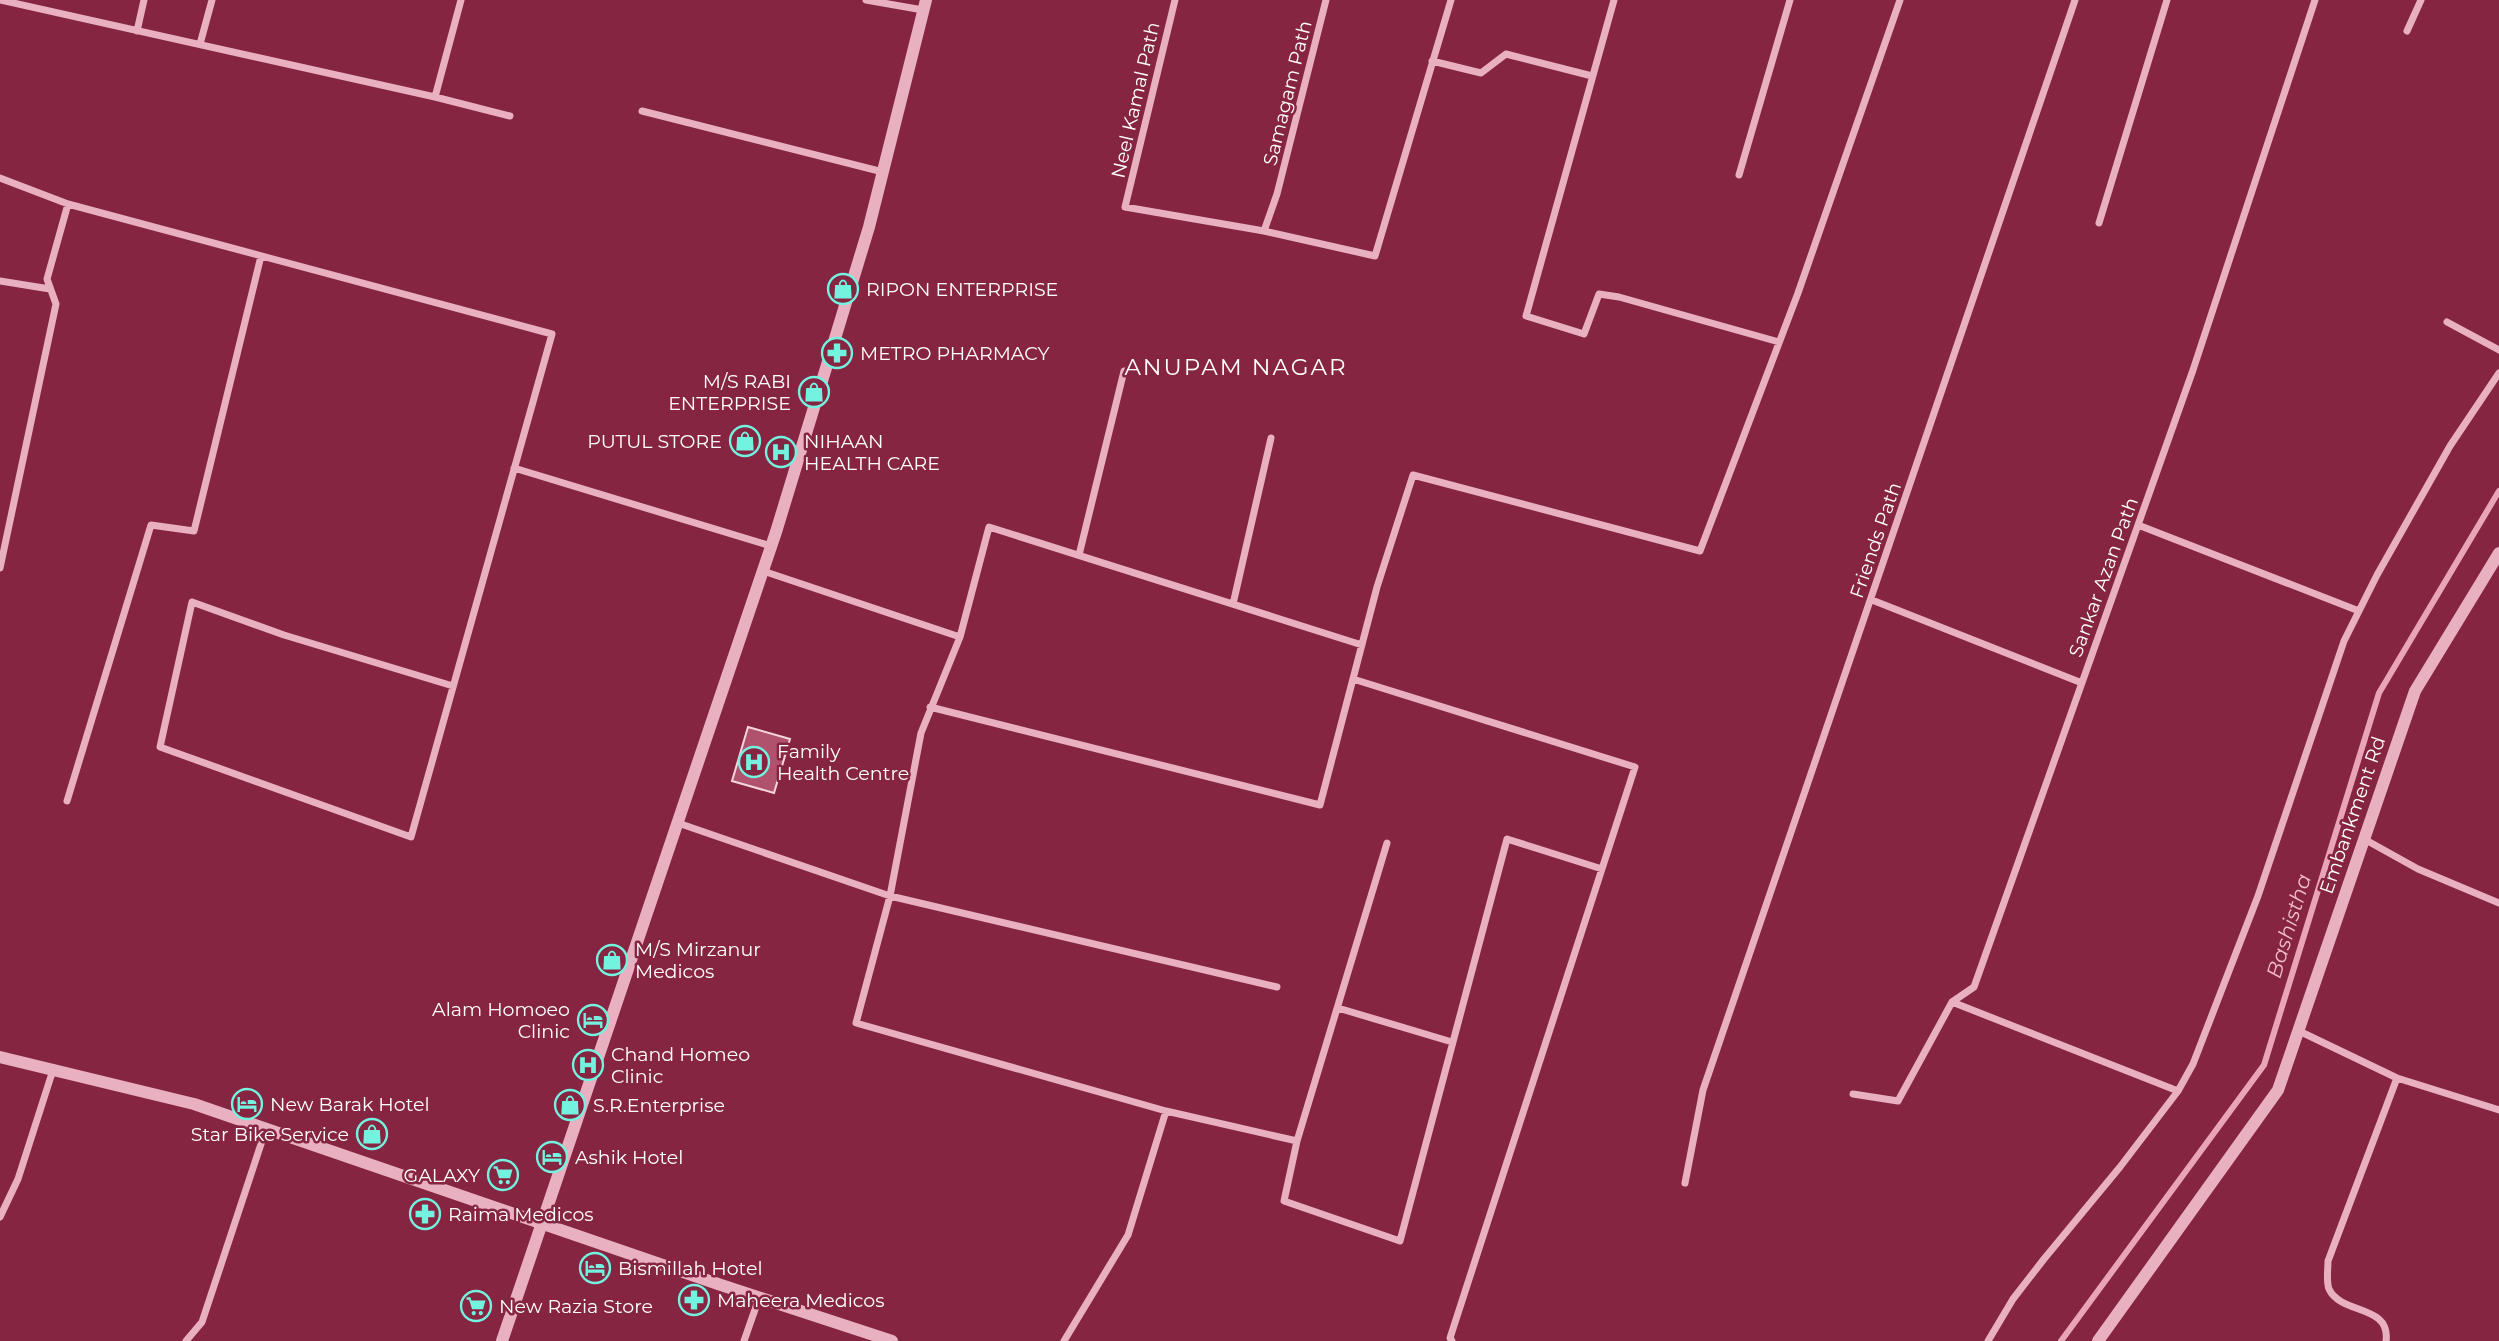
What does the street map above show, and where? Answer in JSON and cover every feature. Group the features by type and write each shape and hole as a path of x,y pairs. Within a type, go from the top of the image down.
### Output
{"street":[{"path":"1,0 510,116"},
{"path":"137,31 145,0"},
{"path":"200,44 212,0"},
{"path":"435,97 461,0"},
{"path":"502,1341 763,571 869,227 925,5 866,0"},
{"name":"Neel Kamal Path","path":"1175,0 1125,207 1264,231"},
{"name":"Samagam Path","path":"1264,231 1277,194 1326,0"},
{"path":"1264,231 1375,256 1451,0"},
{"path":"1614,0 1526,316 1584,334 1599,294 1619,297 1779,342"},
{"path":"1739,175 1790,0"},
{"path":"930,707 1320,805 1377,587 1413,475 1700,551 1779,342 1900,0"},
{"name":"Friends Path","path":"1685,1183 1703,1090 2076,0"},
{"path":"2099,223 2167,0"},
{"name":"Sankar Azan Path","path":"1853,1094 1898,1101 1952,1002 1974,988 2193,370 2315,0"},
{"path":"2407,31 2421,0"},
{"path":"1433,61 1481,73 1506,54 1592,76"},
{"path":"642,111 883,172"},
{"path":"0,178 68,204 552,334 411,837 160,747 192,602 285,635 453,686"},
{"path":"0,568 56,304 47,279 68,204"},
{"path":"68,801 151,525 194,531 261,256"},
{"path":"0,281 50,289"},
{"path":"2447,322 2499,350"},
{"path":"1079,555 1124,371"},
{"path":"1988,1341 2014,1299 2178,1091 2193,1064 2258,897 2344,641 2450,446 2499,373"},
{"path":"1233,604 1271,438"},
{"path":"514,468 771,546"},
{"path":"2138,525 2359,611"},
{"path":"1297,1141 1166,1111 856,1023 890,896 921,733 960,637 989,527 1362,645"},
{"name":"Embankment Rd","path":"2098,1341 2278,1090 2415,691 2499,553"},
{"path":"763,571 960,637"},
{"path":"1871,600 2082,683"},
{"path":"1353,679 1635,767 1450,1338 1452,1341"},
{"path":"678,823 890,896 1277,987"},
{"path":"1387,842 1297,1141 1284,1201 1400,1241 1507,839 1602,869"},
{"path":"2364,839 2418,869 2499,903"},
{"path":"1952,1002 2178,1091"},
{"path":"1338,1009 1452,1042"},
{"path":"2299,1031 2397,1078 2499,1110"},
{"path":"0,1057 194,1104 892,1341"},
{"path":"0,1217 18,1179 53,1070"},
{"path":"2386,1341 2382,1321 2371,1313 2334,1297 2327,1286 2328,1261 2397,1078"},
{"path":"1064,1341 1128,1235 1166,1111"},
{"path":"187,1341 202,1322 266,1129"},
{"path":"744,1341 759,1298"}],"building":[{"path":"748,727 790,739 774,793 732,781"}],"waterway":[{"name":"Bashistha","path":"2061,1341 2264,1065 2379,693 2499,491"}],"place":[{"name":"RIPON ENTERPRISE","path":"843,289"},
{"name":"METRO PHARMACY","path":"837,353"},
{"name":"M/S RABI ENTERPRISE","path":"814,392"},
{"name":"PUTUL STORE","path":"745,441"},
{"name":"NIHAAN HEALTH CARE","path":"781,452"},
{"name":"Family Health Centre","path":"754,762"},
{"name":"M/S Mirzanur Medicos","path":"612,960"},
{"name":"Alam Homoeo Clinic","path":"593,1020"},
{"name":"Chand Homeo Clinic","path":"588,1065"},
{"name":"New Barak Hotel","path":"247,1104"},
{"name":"S.R.Enterprise","path":"570,1105"},
{"name":"Star Bike Service","path":"372,1134"},
{"name":"Ashik Hotel","path":"552,1157"},
{"name":"GALAXY","path":"503,1175"},
{"name":"Raima Medicos","path":"425,1214"},
{"name":"Bismillah Hotel","path":"595,1268"},
{"name":"Maheera Medicos","path":"694,1300"},
{"name":"New Razia Store","path":"476,1306"}],"district":[{"name":"ANUPAM NAGAR","path":"1236,367"}]}
